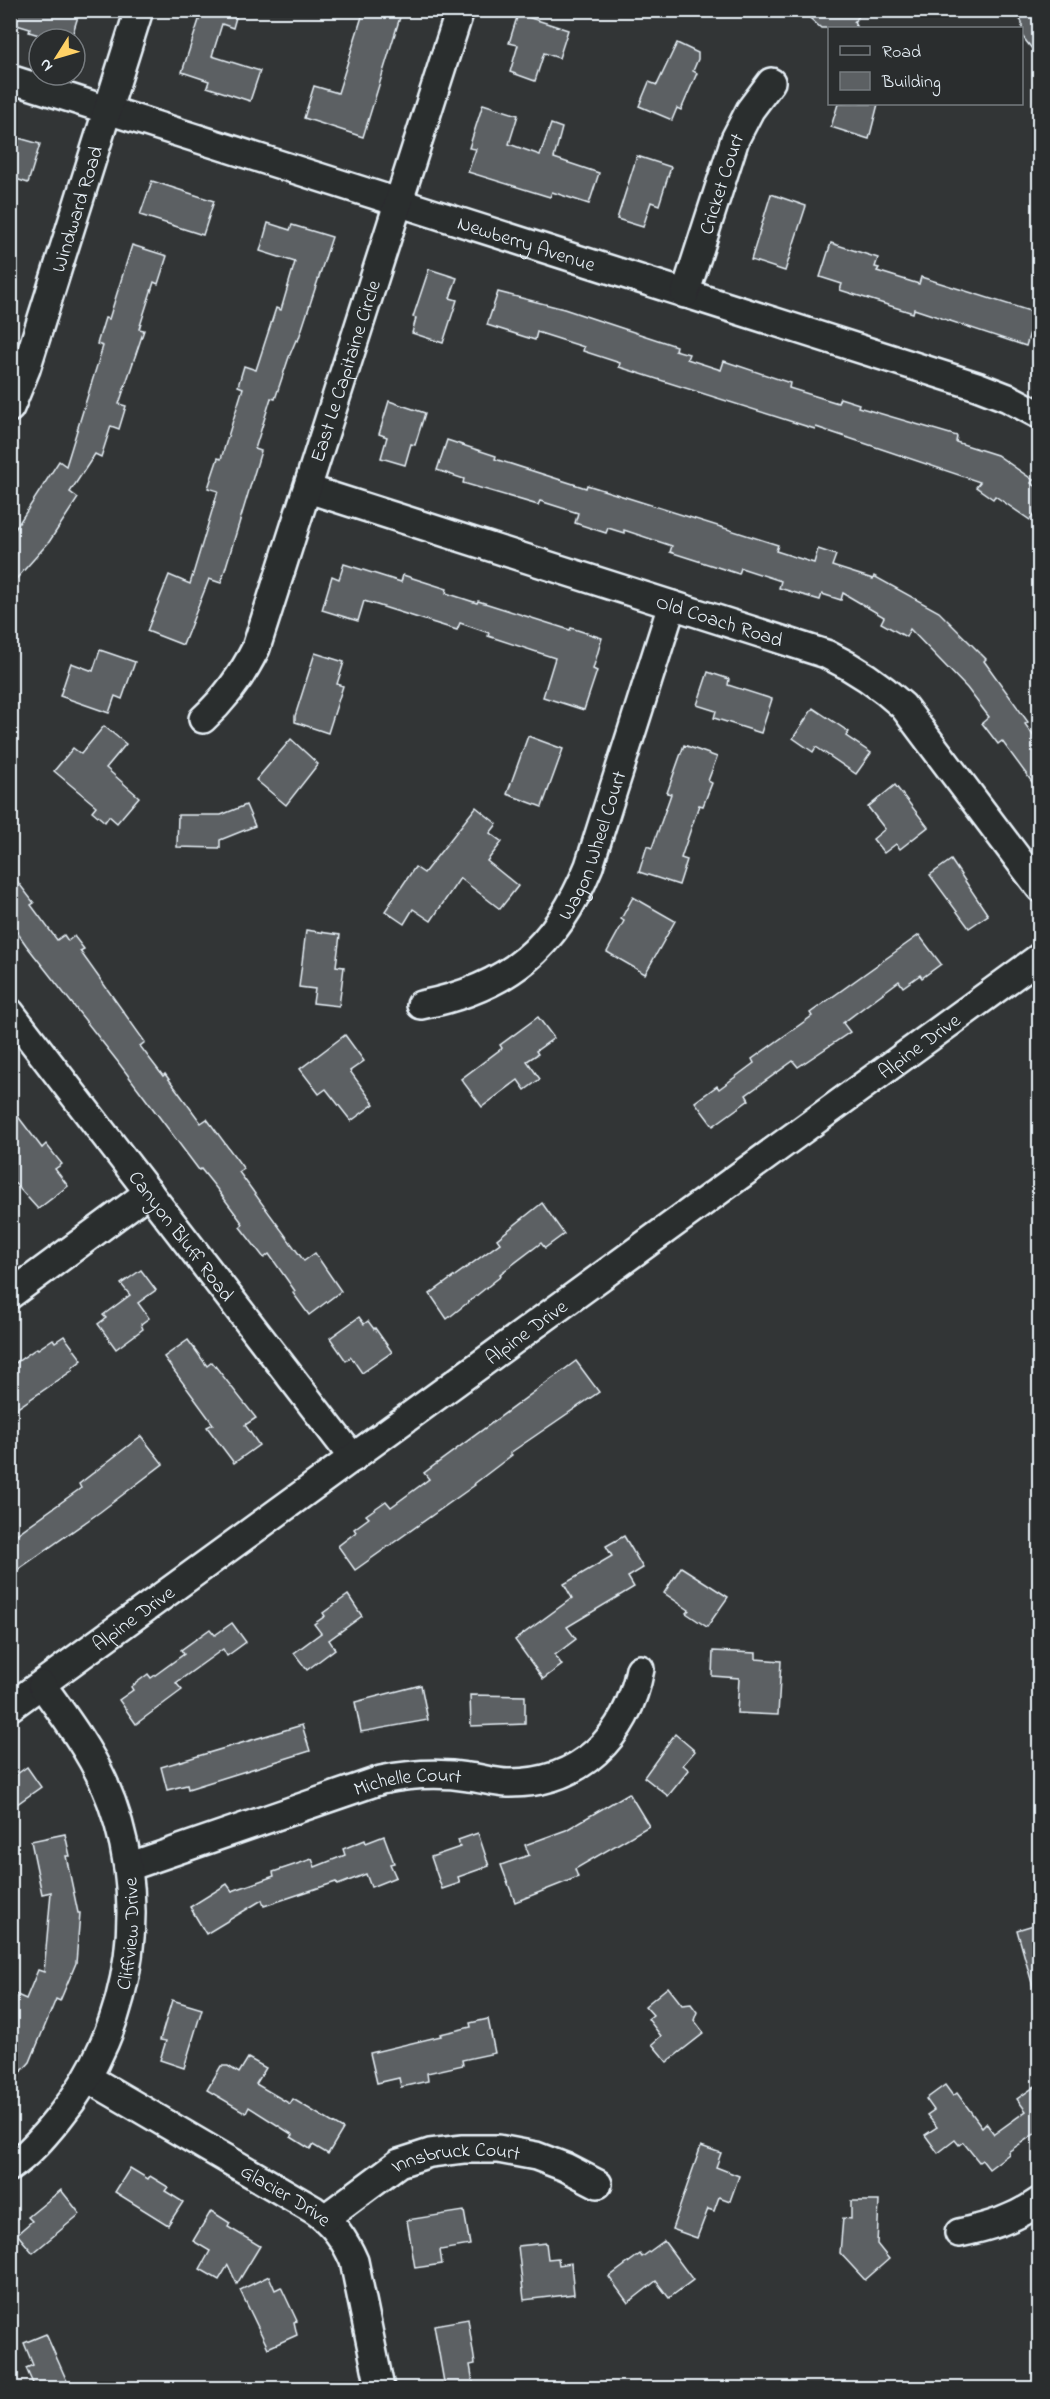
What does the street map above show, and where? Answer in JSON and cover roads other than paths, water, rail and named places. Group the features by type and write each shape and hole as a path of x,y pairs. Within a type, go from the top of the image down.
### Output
{"street":[{"name":"Windward Road","path":"10,408 26,369 139,10"},
{"name":"East Le Capitaine Circle","path":"203,719 223,701 241,677 256,648 460,10"},
{"name":"Newberry Avenue","path":"10,79 977,387 1008,398 1040,415"},
{"name":"Cricket Court","path":"685,294 735,139 750,110 771,82"},
{"name":"Old Coach Road","path":"308,489 826,654 853,666 876,682 903,706 1040,888"},
{"name":"Wagon Wheel Court","path":"421,1005 466,994 500,978 543,943 562,921 578,893 589,866 672,605"},
{"name":"Alpine Drive","path":"10,1707 1040,957"},
{"name":"Canyon Bluff Road","path":"10,1012 353,1458"},
{"path":"10,1295 149,1192"},
{"name":"Michelle Court","path":"128,1867 381,1780 408,1775 438,1774 506,1783 530,1782 555,1777 575,1768 596,1754 614,1735 636,1692 640,1669"},
{"name":"Cliffview Drive","path":"10,2168 44,2136 88,2078 108,2036 122,1993 130,1948 131,1902 128,1867 119,1824 103,1781 85,1746 42,1685"},
{"name":"Glacier Drive","path":"88,2078 325,2218 347,2244 354,2261 380,2388"},
{"name":"Innsbruck Court","path":"325,2218 399,2163 430,2154 463,2149 498,2150 536,2157 566,2167 598,2184"},
{"path":"958,2233 981,2229 1008,2220 1040,2201"}]}
